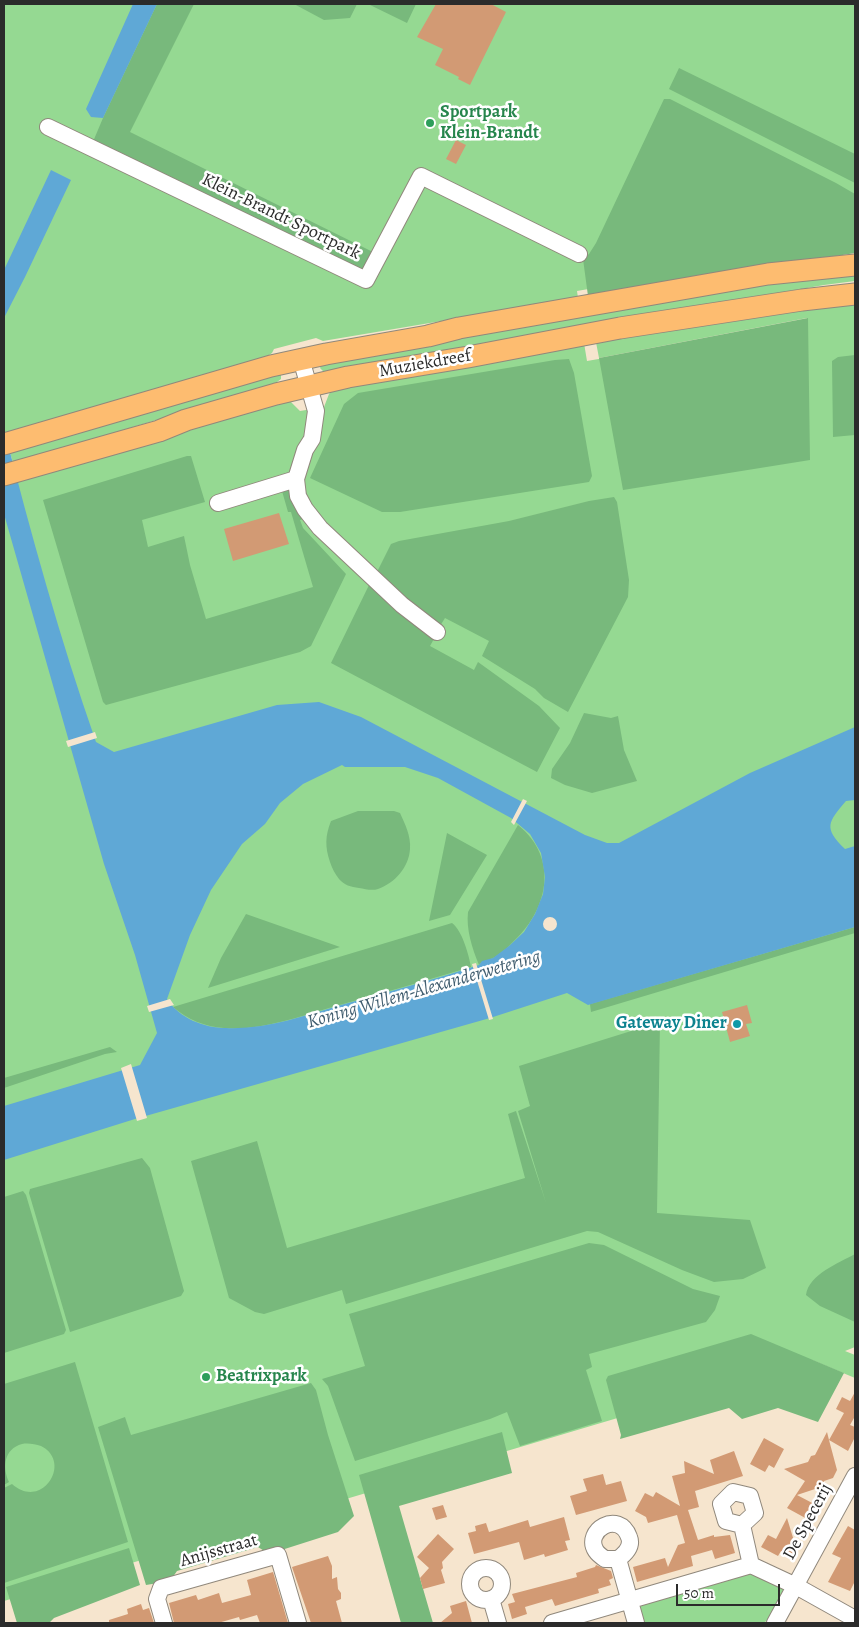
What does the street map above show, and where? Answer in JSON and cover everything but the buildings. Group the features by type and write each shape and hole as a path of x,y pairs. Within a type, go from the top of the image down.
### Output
{"main road":[{"name":"Muziekdreef","path":"10,442 301,359 428,336 459,328 768,274 855,265"},
{"name":"Muziekdreef","path":"4,475 159,430 186,420 348,377 468,357 620,328 802,300 855,294"}],"street":[{"name":"Klein-Brandt Sportpark","path":"48,127 366,280 421,176 579,254"},
{"path":"301,359 316,411 312,439 305,450 296,479 298,496 305,509 320,528 402,605 437,632"},
{"path":"218,503 296,479"},
{"name":"De Specerij","path":"775,1623 855,1476"},
{"path":"552,1623 751,1565 742,1525"},
{"name":"Anijsstraat","path":"164,1623 157,1599 161,1588 278,1555 298,1623"},
{"path":"618,1559 636,1623"},
{"name":"De Specerij","path":"751,1565 796,1586 855,1619"},
{"path":"491,1599 498,1623"}],"green space":[{"name":"Sportpark Klein-Brandt","path":"4,4 855,4 855,243 577,291 578,298 323,341 316,338 274,349 265,358 5,434"},
{"path":"157,4 194,4 130,132 377,254 366,276 92,144"},
{"path":"294,4 357,4 350,18 324,20"},
{"path":"368,4 416,4 407,23"},
{"path":"679,68 855,154 855,183 669,89"},
{"path":"664,99 670,99 855,194 855,253 588,296 583,259 589,254 596,243"},
{"path":"855,267 855,281 330,373 320,368 323,361"},
{"name":"Beatrixpark","path":"855,293 855,1347 845,1351 855,1355 855,1378 812,1360 4,1601 4,480 290,401 300,411 324,407 329,394 334,388 584,343 587,361 807,323 807,318 599,358 595,337"},
{"path":"808,318 810,460 623,490 599,358"},
{"path":"855,355 855,435 833,437 832,361 838,357"},
{"path":"569,359 574,373 592,476 589,482 400,512 382,512 310,478 344,404 358,393"},
{"path":"281,373 281,379 273,385 13,463 9,449"},
{"path":"191,456 205,502 142,520 148,547 184,536 190,565 206,619 313,587 291,512 288,512 282,491 292,490 303,519 300,520 303,528 346,574 311,646 300,652 106,705 103,702 43,500"},
{"path":"614,497 617,502 629,580 628,597 568,712 482,656 489,641 445,618 440,626 376,574 391,544 399,541 509,521 589,501"},
{"path":"370,583 435,637 430,646 474,670 478,662 539,706 560,728 537,772 331,663"},
{"path":"584,713 611,718 618,716 624,750 637,781 592,793 565,785 551,778 552,769 570,743"},
{"path":"358,811 394,811 400,813 409,835 409,856 404,868 390,883 376,890 353,887 343,883 335,873 328,857 327,837 331,821"},
{"path":"518,825 531,839 540,853 544,869 541,901 524,931 505,950 479,965 470,939 468,912"},
{"path":"447,833 487,855 450,915 429,921"},
{"path":"246,914 340,947 208,988 221,958"},
{"path":"452,923 456,926 462,937 471,967 290,1020 250,1028 210,1026 190,1019 173,1007"},
{"path":"855,927 855,933 591,1012 590,1004"},
{"path":"660,1022 657,1213 750,1220 766,1268 743,1279 714,1282 682,1270 598,1232 587,1231 346,1304 342,1290 264,1314 255,1312 229,1298 191,1161 257,1141 287,1248 525,1178 508,1114 516,1111 546,1203 518,1111 530,1106 519,1066"},
{"path":"110,1047 117,1052 105,1054 4,1088 4,1078"},
{"path":"142,1158 150,1168 184,1291 181,1296 70,1332 29,1193 30,1189"},
{"path":"23,1191 26,1195 66,1330 64,1334 4,1353 4,1197"},
{"path":"589,1243 604,1245 693,1289 720,1296 715,1310 706,1322 589,1354 592,1367 586,1370 602,1421 520,1446 507,1412 355,1461 328,1386 322,1379 365,1366 349,1314"},
{"path":"855,1254 855,1322 820,1306 806,1295 808,1288 819,1275 833,1265"},
{"path":"751,1334 844,1373 818,1422 778,1408 742,1419 729,1408 620,1439 621,1435 606,1380 608,1376"},
{"path":"75,1362 128,1542 4,1583 4,1488 12,1484 23,1491 34,1492 43,1488 50,1481 54,1472 54,1462 50,1453 41,1446 22,1444 16,1446 11,1450 6,1459 5,1465 9,1482 4,1485 4,1384"},
{"path":"311,1383 316,1390 328,1435 354,1516 338,1532 269,1554 258,1547 177,1571 170,1581 146,1585 98,1427 125,1417 131,1435"},
{"path":"502,1432 512,1473 399,1506 433,1623 401,1623 359,1475"},
{"path":"129,1548 140,1585 54,1618 49,1623 17,1623 6,1587"},
{"path":"748,1571 785,1589 784,1594 767,1621 762,1623 641,1623 638,1607 642,1603"}],"water":[{"path":"133,4 157,4 103,118 91,117 86,109"},
{"path":"51,170 71,180 4,318 4,270"},
{"name":"Koning Willem-Alexanderwetering","path":"4,429 47,586 96,742 114,752 277,705 319,702 361,717 585,835 607,843 619,843 750,773 855,727 855,800 846,801 835,814 830,825 833,836 845,849 855,846 855,927 588,1005 567,993 490,1018 135,1119 4,1160 4,1106 140,1065 157,1033 135,955 104,864 4,514","holes":["342,765 345,767 405,767 438,778 511,818 530,834 541,853 545,877 543,894 535,914 524,932 493,958 482,961 479,965 270,1025 218,1028 201,1024 185,1017 167,999 190,935 211,890 242,844 265,824 280,803 303,784"]}],"pier":[{"path":"95,732 97,738 68,747 66,741"},
{"path":"523,799 527,801 514,825 511,822"},
{"path":"547,917 553,917 557,924 553,931 547,931 543,927 543,921"},
{"path":"476,963 493,1019 489,1020 472,964"},
{"path":"170,999 174,1005 149,1012 147,1006"},
{"path":"131,1064 147,1118 137,1121 121,1068"}],"place":[{"name":"Sportpark Klein-Brandt","path":"430,123"},
{"name":"Gateway Diner","path":"737,1024"},
{"name":"Beatrixpark","path":"206,1377"}]}
